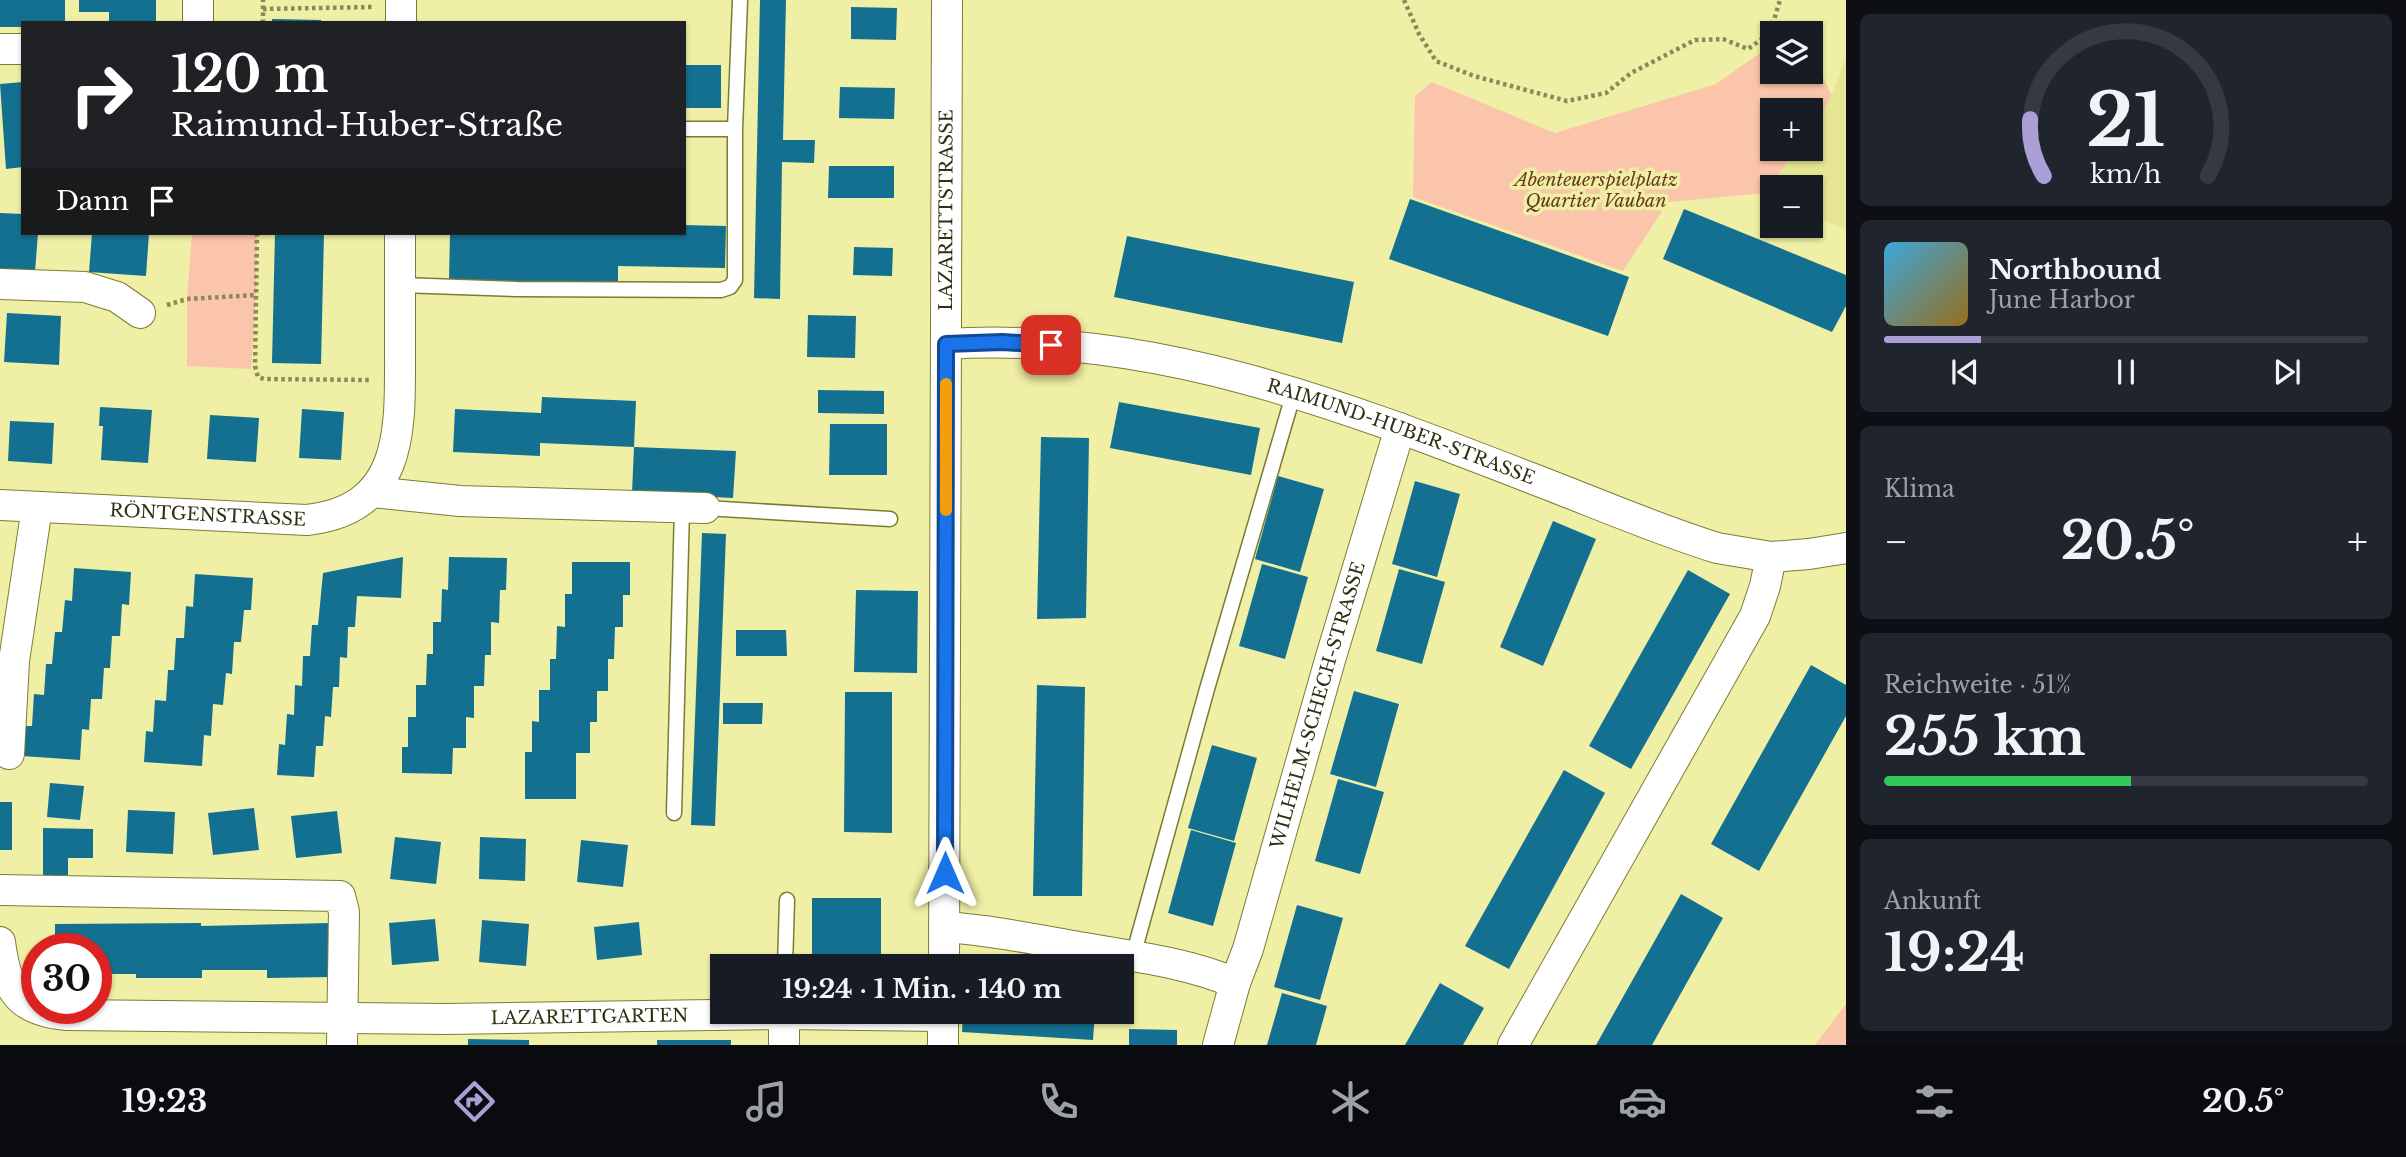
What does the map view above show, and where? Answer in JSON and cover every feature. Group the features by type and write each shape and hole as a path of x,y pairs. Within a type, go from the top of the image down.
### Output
{"street":[{"path":"198,0 198,21"},
{"name":"LAZARETTSTRASSE","path":"944,954 947,0"},
{"path":"0,48 21,49"},
{"name":"RÖNTGENSTRASSE","path":"0,505 307,520 340,513 357,505 372,492 395,449 400,412 400,235"},
{"path":"0,284 85,287 117,297 139,313"},
{"name":"RAIMUND-HUBER-STRASSE","path":"946,344 1002,342 1131,355 1210,370 1294,392 1400,428 1717,548 1770,557 1846,548"},
{"name":"WILHELM-SCHECH-STRASSE","path":"1218,1045 1400,428"},
{"path":"372,492 460,501 693,508"},
{"path":"9,754 14,661 37,507"},
{"path":"1513,1045 1755,616 1770,557"},
{"path":"0,890 340,896 344,912 342,1032"},
{"path":"944,927 987,931 1121,954"},
{"name":"LAZARETTGARTEN","path":"0,942 3,965 13,990 31,1007 41,1012 67,1015 342,1032 445,1032 710,1017"},
{"path":"1134,956 1207,972 1235,983"},
{"path":"783,1045 784,1024"}],"lane":[{"path":"400,285 530,289 722,290 730,287 734,281 735,130 740,0"},
{"path":"686,129 735,130"},
{"path":"1134,954 1207,689 1294,392"},
{"path":"674,813 693,508 890,519"},
{"path":"785,954 787,900"}],"path":[{"path":"263,0 263,21"},
{"path":"1404,0 1419,34 1436,61 1474,76 1567,102 1606,93 1631,73 1695,40 1723,39 1748,49 1770,33 1780,0"},
{"path":"263,9 401,10"},
{"path":"257,235 254,366 258,377 400,380"},
{"path":"139,313 187,299 256,295"}],"shaded area":[{"path":"1846,57 1846,230 1823,219 1823,175 1778,175 1788,161 1823,161 1823,109 1832,96"}],"green space":[{"name":"Abenteuerspielplatz Quartier Vauban","path":"1760,53 1760,84 1823,84 1823,77 1832,96 1823,109 1823,98 1760,98 1760,161 1788,161 1778,175 1760,175 1760,194 1668,202 1623,271 1413,197 1415,96 1432,82 1555,133 1716,84"},
{"path":"192,235 257,235 251,369 187,366 187,299"},
{"path":"1846,1004 1846,1045 1815,1045"}],"building":[{"path":"0,0 65,0 65,21 21,21 21,27 0,27"},
{"path":"79,0 156,0 156,21 109,21 109,12 79,12"},
{"path":"760,0 786,0 783,140 815,140 814,163 782,162 780,299 754,298"},
{"path":"851,7 897,8 896,40 851,39"},
{"path":"272,19 321,20 321,21"},
{"path":"686,65 721,65 721,108 686,108"},
{"path":"21,82 21,167 6,169 0,84"},
{"path":"840,87 895,88 894,119 839,118"},
{"path":"829,166 894,166 894,198 828,198"},
{"path":"1410,199 1629,277 1608,336 1389,259"},
{"path":"1684,209 1846,275 1846,306 1832,332 1663,259"},
{"path":"0,213 21,214 21,235 38,235 35,272 0,269"},
{"path":"686,225 726,226 725,268 618,266 618,283 449,280 450,235 686,235"},
{"path":"92,235 149,235 146,276 89,272"},
{"path":"275,235 324,235 321,364 272,363"},
{"path":"1127,236 1354,282 1342,343 1114,297"},
{"path":"854,247 893,248 892,276 853,275"},
{"path":"7,313 61,316 59,365 4,362"},
{"path":"808,315 856,316 855,358 807,357"},
{"path":"818,390 884,391 884,414 818,413"},
{"path":"542,397 636,401 634,447 540,443 540,456 453,452 455,409 541,413"},
{"path":"1119,402 1260,428 1251,475 1110,448"},
{"path":"100,407 152,410 148,463 101,460 103,426 99,426"},
{"path":"302,409 344,412 341,460 299,458"},
{"path":"210,415 259,418 256,462 207,459"},
{"path":"10,421 54,423 52,464 8,461"},
{"path":"830,424 887,424 887,475 829,475"},
{"path":"1041,437 1089,438 1086,618 1037,619"},
{"path":"634,447 736,451 733,498 632,493"},
{"path":"1278,476 1324,489 1300,572 1255,559"},
{"path":"1415,481 1460,494 1437,577 1392,564"},
{"path":"1553,521 1596,539 1543,666 1500,647"},
{"path":"702,533 726,534 715,826 691,825"},
{"path":"403,557 401,598 357,596 355,627 348,627 347,658 340,657 339,687 333,687 331,717 325,716 323,746 316,746 314,777 277,775 279,744 285,745 287,714 294,715 295,685 302,686 303,656 310,656 312,625 318,625 323,573"},
{"path":"449,557 507,558 506,590 500,590 499,623 491,622 491,655 485,655 484,686 474,686 474,718 466,717 466,748 453,748 452,774 402,773 402,747 408,747 408,717 416,717 416,685 426,685 427,654 433,654 433,622 441,622 442,589 448,590"},
{"path":"572,562 630,562 630,595 623,595 623,627 615,627 614,659 608,659 608,691 597,691 597,722 590,722 590,753 576,753 576,799 525,799 525,752 532,752 532,721 539,722 539,690 550,690 550,659 556,659 557,626 565,627 565,594 572,594"},
{"path":"1262,564 1308,577 1285,659 1239,646"},
{"path":"74,568 131,572 129,605 122,604 120,636 112,636 110,668 104,668 102,699 91,699 89,730 82,729 80,760 22,756 25,726 32,726 34,694 44,695 46,664 52,664 55,632 62,632 65,600 72,601"},
{"path":"1399,569 1445,582 1422,664 1376,651"},
{"path":"1688,570 1730,594 1631,769 1589,746"},
{"path":"195,574 253,578 251,610 244,610 241,642 234,642 232,674 226,673 223,705 213,704 211,736 204,735 202,766 144,762 146,731 153,732 155,700 166,701 168,670 174,670 176,638 184,638 186,606 193,607"},
{"path":"856,590 918,591 917,673 854,672"},
{"path":"736,630 786,630 787,656 736,656"},
{"path":"1811,665 1846,685 1846,716 1759,871 1711,844"},
{"path":"1037,685 1085,687 1082,896 1033,896"},
{"path":"1354,691 1399,704 1376,787 1330,774"},
{"path":"845,692 892,692 892,833 844,832"},
{"path":"723,703 763,703 762,724 723,724"},
{"path":"1212,745 1257,758 1234,841 1188,828"},
{"path":"1564,770 1605,793 1509,969 1465,946"},
{"path":"1338,779 1384,792 1360,874 1315,861"},
{"path":"50,783 84,786 80,820 47,817"},
{"path":"0,802 12,802 12,850 0,850"},
{"path":"254,808 259,850 213,855 208,813"},
{"path":"128,810 175,812 173,854 126,852"},
{"path":"337,811 342,853 296,858 291,816"},
{"path":"43,828 93,829 93,858 68,858 68,875 43,875"},
{"path":"1191,830 1236,843 1213,926 1168,913"},
{"path":"395,837 441,842 436,884 390,879"},
{"path":"480,837 526,839 525,881 479,879"},
{"path":"581,840 628,845 623,887 577,882"},
{"path":"1681,894 1723,918 1652,1045 1596,1045"},
{"path":"812,898 881,898 881,954 812,954"},
{"path":"1297,905 1343,918 1320,1000 1274,987"},
{"path":"435,919 439,961 392,965 389,923"},
{"path":"482,920 529,924 526,966 479,962"},
{"path":"639,922 642,955 597,960 594,927"},
{"path":"201,923 201,926 330,923 330,977 267,978 267,970 202,970 202,978 136,978 136,974 112,974 112,933 55,933 55,924"},
{"path":"1440,983 1484,1008 1463,1045 1405,1045"},
{"path":"1282,993 1327,1006 1316,1045 1267,1045"},
{"path":"962,1024 1094,1024 1093,1040 962,1032"},
{"path":"1129,1029 1177,1030 1177,1045 1129,1045"},
{"path":"468,1039 529,1040 529,1045 468,1045"},
{"path":"657,1040 731,1040 731,1045 657,1045"}],"slow traffic":[{"path":"946,384 946,510"}],"route":[{"path":"945,873 946,344 1002,342 1051,345"}]}
